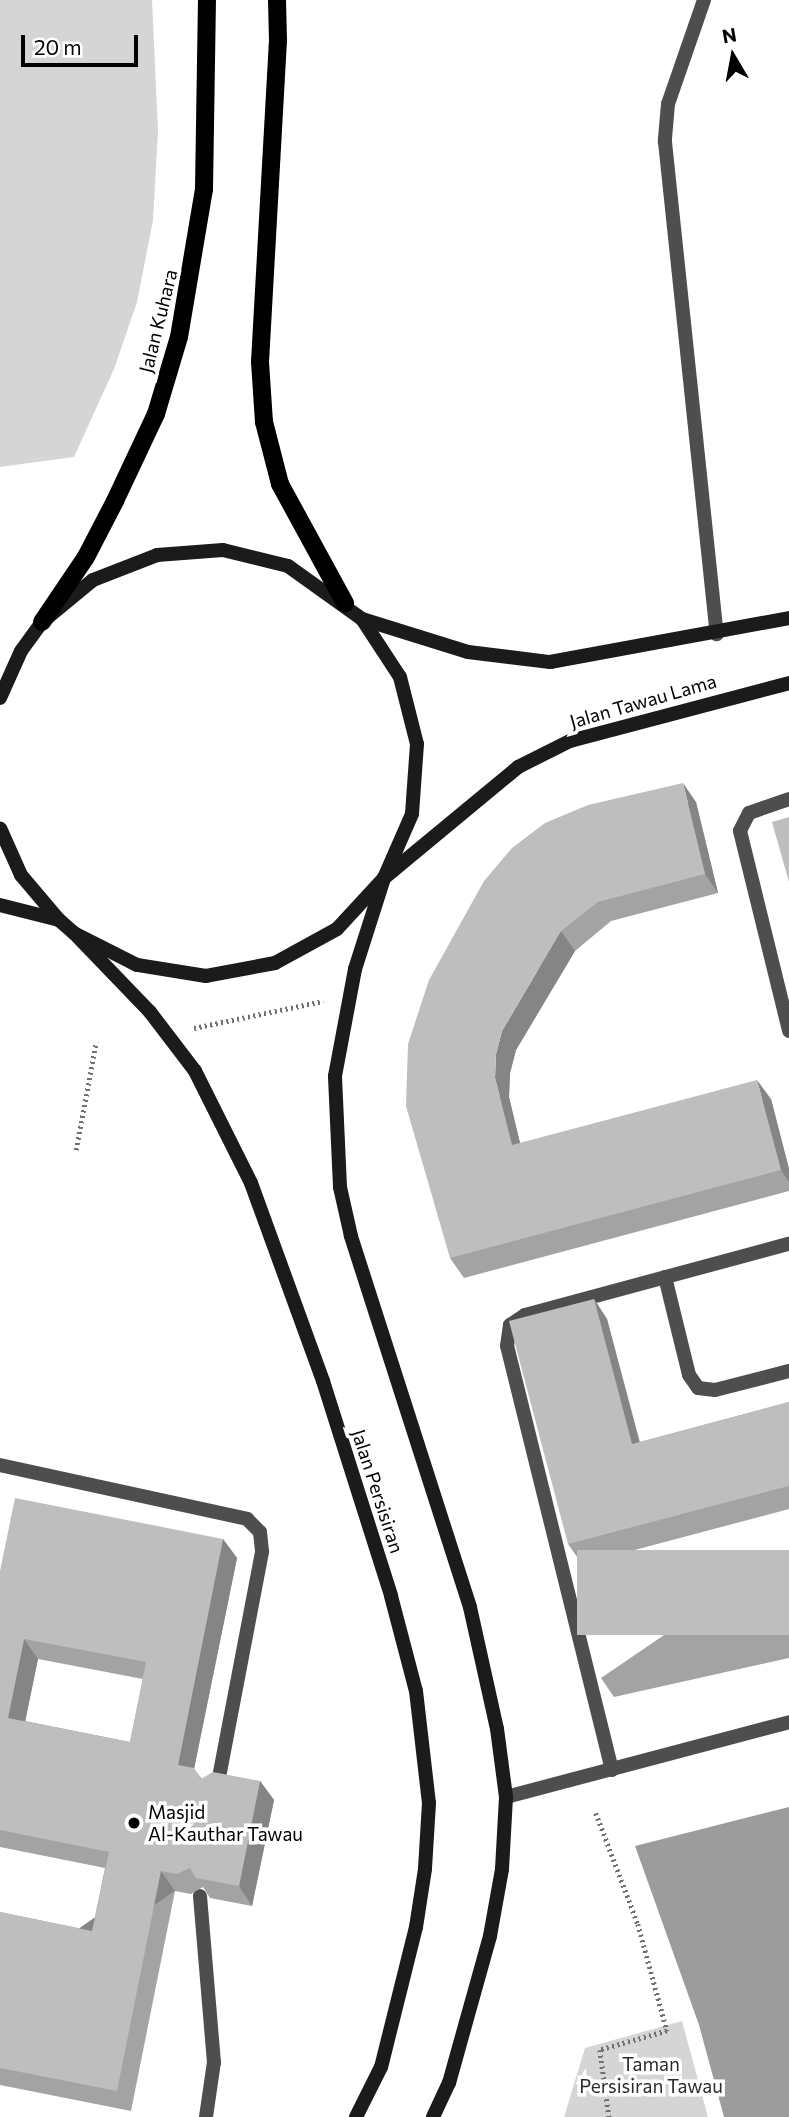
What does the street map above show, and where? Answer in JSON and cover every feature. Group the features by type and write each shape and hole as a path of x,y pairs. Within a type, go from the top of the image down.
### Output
{"main road":[{"name":"Jalan Kuhara","path":"42,622 86,557 115,501 156,414 178,337 204,189 207,0"},
{"path":"277,0 278,40 260,362 264,422 280,484 345,603"}],"street":[{"path":"704,0 668,104 665,142 717,634"},
{"path":"0,698 21,651 42,622 106,575 157,555 223,550 289,566 345,603 362,619 400,677 417,744 412,814 384,878 355,968 342,1027 334,1128 340,1187 351,1236 470,1607 497,1728 506,1797 502,1869 490,1936 449,2083 433,2117"},
{"path":"362,619 468,652 550,662 717,634 789,618"},
{"path":"0,667 21,651"},
{"name":"Jalan Tawau Lama","path":"384,878 518,768 570,741 789,683"},
{"path":"789,799 748,813 740,831 789,1031"},
{"path":"0,828 21,875 59,920 74,933 137,965 206,976 264,965 337,929 384,878"},
{"path":"0,905 59,920"},
{"name":"Jalan Persisiran","path":"74,933 150,1012 195,1071 251,1183 323,1381 391,1596 416,1691 429,1803 420,1904 381,2067 356,2117"},
{"path":"612,1770 508,1335 510,1325 525,1315 789,1244"},
{"path":"665,1277 689,1375 698,1388 715,1390 789,1371"},
{"path":"0,1465 247,1519 260,1532 261,1552 217,1789"},
{"path":"506,1797 789,1722"},
{"path":"200,1896 214,2062 206,2117"}],"path":[{"path":"190,1029 327,1000"},
{"path":"76,1150 96,1042"},
{"path":"596,1813 639,1924 667,2031 600,2050 608,2117"}],"green space":[{"path":"0,0 152,0 158,130 153,220 137,302 114,369 74,457 0,467"},
{"name":"Taman Persisiran Tawau","path":"682,2021 708,2117 564,2117 585,2048"}],"shaded area":[{"path":"789,1807 789,2117 724,2117 699,2025 635,1846"}],"building":[{"path":"683,783 705,874 598,902 561,931 502,1031 496,1054 495,1078 512,1145 757,1080 781,1170 450,1258 406,1106 408,1044 429,980 484,881 512,848 545,823 588,805"},
{"path":"789,817 789,882 772,822"},
{"path":"594,1299 632,1444 789,1402 789,1486 568,1544 509,1321"},
{"name":"Masjid Al-Kauthar Tawau","path":"15,1498 223,1539 178,1765 194,1768 201,1779 213,1772 260,1781 239,1886 196,1878 190,1868 177,1874 161,1871 117,2091 0,2068 0,1912 92,1931 109,1852 0,1830 0,1571","holes":["24,1639 146,1662 130,1742 8,1718"]},
{"path":"577,1550 789,1550 789,1635 577,1635"}],"place":[{"name":"Masjid Al-Kauthar Tawau","path":"134,1823"}]}
